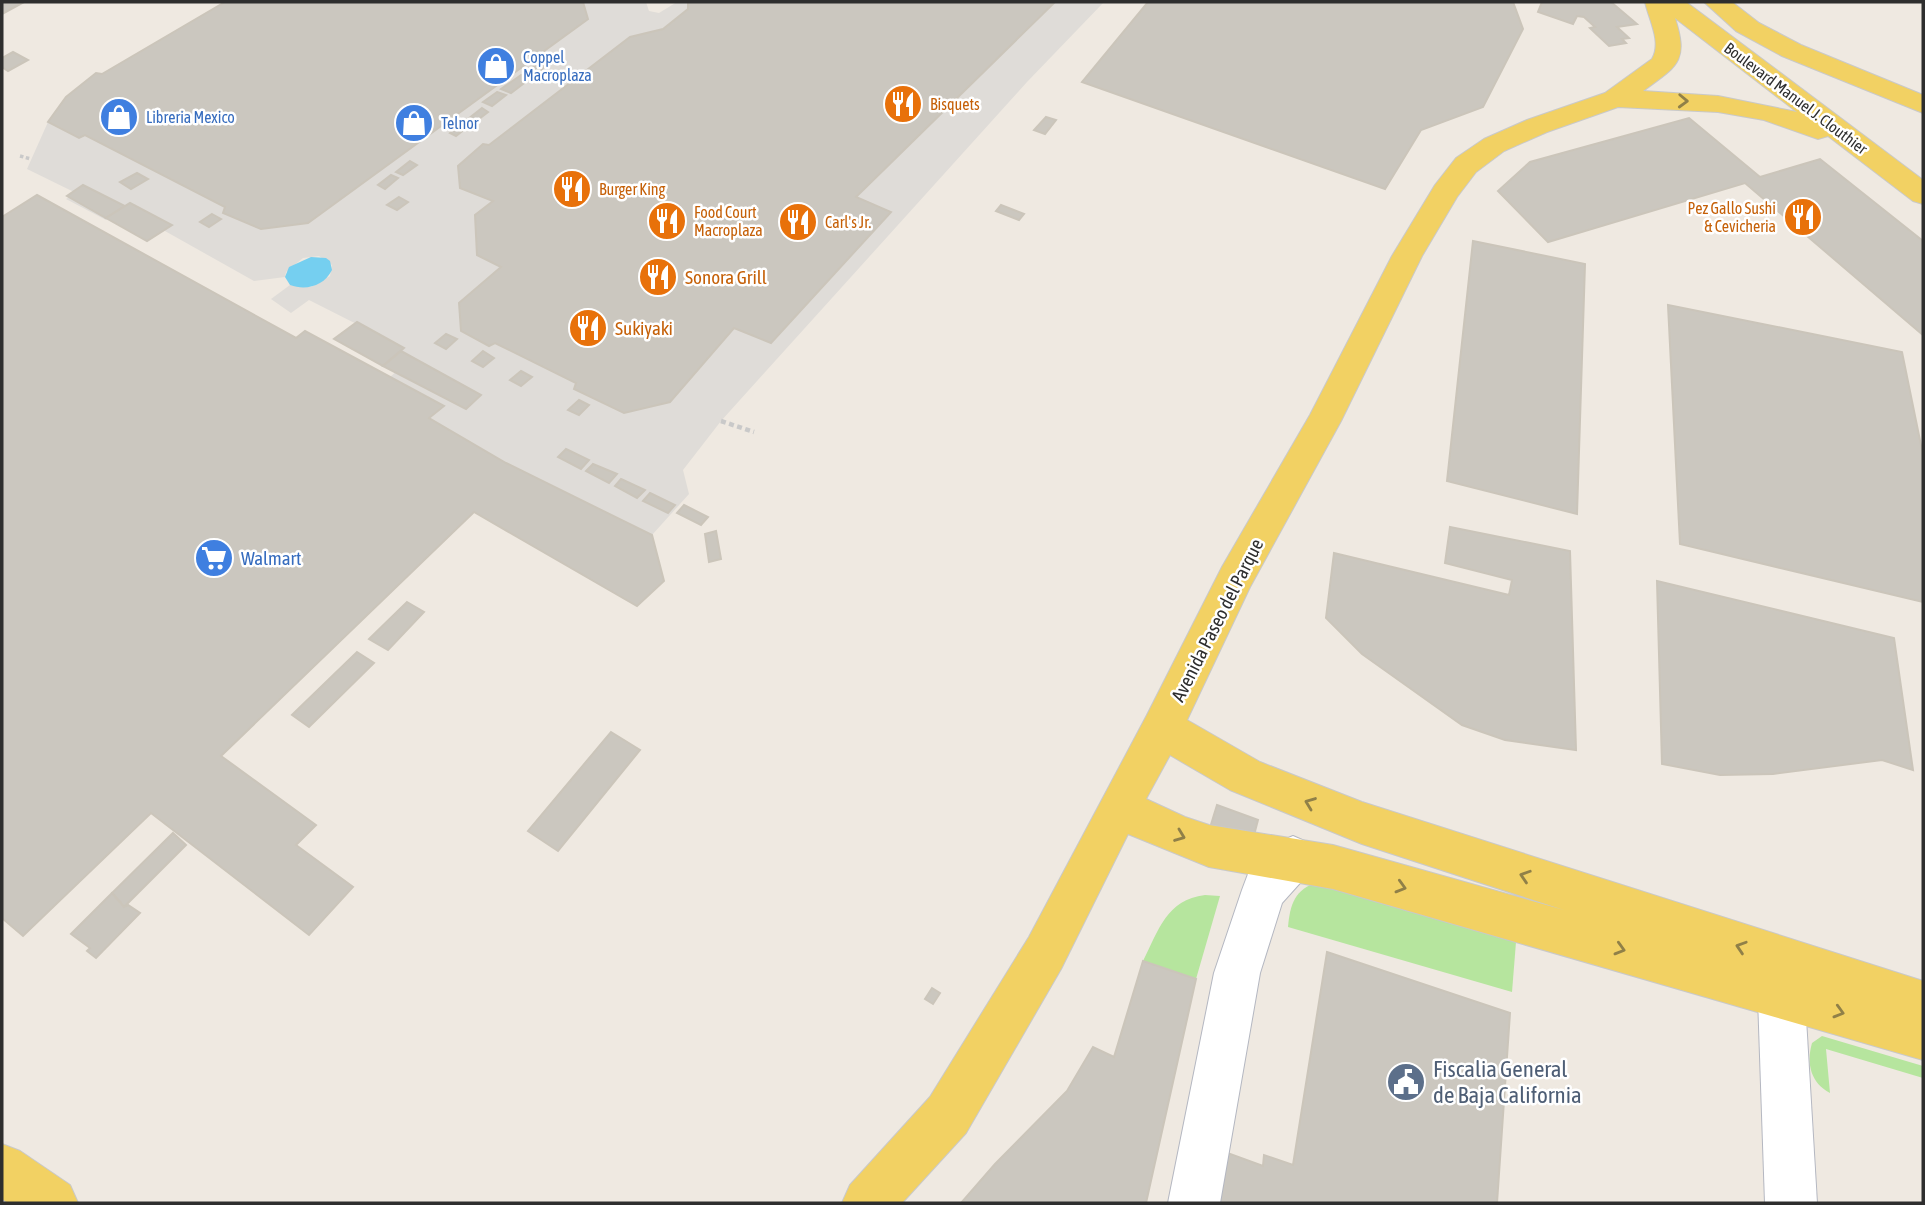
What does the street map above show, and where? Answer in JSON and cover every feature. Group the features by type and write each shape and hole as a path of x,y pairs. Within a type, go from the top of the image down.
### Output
{"main road":[{"name":"Avenida Paseo del Parque","path":"868,1203 948,1115 1045,953 1119,807 1163,728 1235,578 1324,421 1407,256 1445,192 1466,165 1494,145 1536,125 1615,99 1662,64 1668,52 1667,28 1657,2"},
{"name":"Boulevard Manuel J. Clouthier","path":"1670,2 1923,193"},
{"path":"1716,2 1749,27 1836,69 1918,115"},
{"path":"1748,2 1836,69"},
{"name":"Avenida Paseo del Parque","path":"1615,99 1742,105 1805,124 1872,156"},
{"path":"1163,728 1245,776 1362,823 1781,978 1923,1036"},
{"path":"1119,807 1179,837 1207,846 1293,858 1781,978 1923,1004"},
{"path":"2,1169 52,1203"}],"lane":[{"path":"1194,1203 1237,973 1264,890 1293,858"},
{"path":"1781,978 1791,1203"}],"path":[{"path":"20,156 31,159"},
{"path":"721,421 754,432"}],"green space":[{"path":"1318,882 1516,942 1512,992 1288,927 1295,898 1304,889"},
{"path":"1220,896 1196,979 1143,961 1159,928 1172,910 1192,898"},
{"path":"1822,1036 1923,1066 1923,1078 1826,1049 1830,1093 1818,1084 1810,1065 1812,1043"}],"shaded area":[{"path":"583,2 646,2 649,11 659,13 677,2 688,2 688,9 663,29 489,145 483,144 458,166 460,188 493,201 475,215 477,255 501,267 459,303 461,331 489,346 495,343 576,383 574,389 734,328 856,197 1055,2 1104,2 1027,82 721,421 683,470 689,494 652,535 506,463 429,418 443,407 390,377 398,370 389,363 404,348 309,300 291,313 271,299 290,285 311,287 330,276 332,265 319,256 303,258 286,272 285,277 254,281 124,208 106,220 66,199 76,193 27,169 48,122 79,138 85,135 225,207 223,213 260,229 308,223 587,19"}],"water":[{"path":"311,257 326,258 330,261 332,270 329,275 314,286 290,285 285,277 289,267"}],"building":[{"path":"2,2 24,2 2,14"},
{"path":"225,2 583,2 588,19 308,223 261,229 223,213 225,207 85,135 79,138 48,122 66,97 96,73 102,74"},
{"path":"688,2 1055,2 856,197 891,212 771,343 734,328 670,402 624,413 574,389 576,383 495,343 489,346 461,331 459,303 501,267 477,255 475,215 493,201 460,188 458,166 483,144 489,145 630,37 663,29 688,9"},
{"path":"1148,2 1513,2 1523,29 1483,107 1421,130 1385,189 1082,82"},
{"path":"1542,2 1611,2 1637,24 1617,27 1629,38 1622,39 1626,43 1609,46 1590,28 1595,27 1584,17 1577,16 1573,24 1538,12"},
{"path":"13,52 28,60 8,71 2,67 2,58"},
{"path":"538,63 546,66 534,75 525,72"},
{"path":"521,75 531,78 511,93 501,89"},
{"path":"497,92 506,95 492,106 483,102"},
{"path":"482,108 488,112 475,122 468,119"},
{"path":"1046,117 1056,120 1045,134 1034,130"},
{"path":"1689,118 1760,177 1820,159 1923,241 1923,335 1745,183 1548,242 1498,191 1530,162"},
{"path":"463,122 470,125 456,136 450,133"},
{"path":"410,161 417,165 403,175 396,172"},
{"path":"137,173 148,179 131,189 120,182"},
{"path":"391,175 398,178 385,189 378,185"},
{"path":"83,185 125,206 106,218 67,196"},
{"name":"Walmart","path":"37,195 296,338 305,331 444,406 429,418 506,463 652,535 664,581 637,606 474,512 221,756 316,825 296,845 353,887 309,935 151,813 23,936 2,918 2,217"},
{"path":"399,197 408,202 397,210 387,205"},
{"path":"130,203 172,225 147,241 106,218"},
{"path":"1001,205 1024,214 1019,220 996,211"},
{"path":"212,214 221,219 209,227 200,222"},
{"path":"1473,241 1585,264 1577,514 1447,481"},
{"path":"1668,305 1902,352 1923,455 1923,602 1680,544"},
{"path":"357,322 404,348 383,366 334,339"},
{"path":"446,334 457,339 446,349 435,343"},
{"path":"401,351 481,395 466,409 383,366"},
{"path":"483,351 494,358 483,367 472,361"},
{"path":"521,371 532,377 521,386 510,380"},
{"path":"579,400 589,405 579,415 568,410"},
{"path":"566,449 589,460 581,469 558,457"},
{"path":"593,464 617,474 609,483 586,471"},
{"path":"621,479 645,490 637,498 615,486"},
{"path":"650,493 675,505 668,513 643,501"},
{"path":"684,505 708,517 701,525 677,513"},
{"path":"1450,527 1570,551 1576,750 1505,740 1462,725 1362,654 1326,618 1334,553 1509,595 1512,580 1445,563"},
{"path":"716,531 721,559 709,562 705,534"},
{"path":"1657,581 1894,638 1913,770 1882,760 1773,774 1720,775 1662,764"},
{"path":"407,602 424,612 388,650 369,639"},
{"path":"357,652 374,663 309,727 292,715"},
{"path":"611,732 640,750 558,851 528,831"},
{"path":"1217,805 1258,820 1252,843 1210,828"},
{"path":"173,833 186,845 124,907 112,893"},
{"path":"112,893 124,907 128,905 140,913 96,958 87,951 90,948 71,934"},
{"name":"Fiscalia General de Baja California","path":"1327,952 1510,1013 1497,1203 1214,1203 1225,1152 1263,1166 1264,1155 1293,1165"},
{"path":"1143,961 1196,979 1146,1203 961,1203 995,1164 1067,1091 1093,1047 1114,1057"},
{"path":"932,988 940,993 933,1004 925,999"}],"place":[{"name":"Coppel Macroplaza","path":"496,66"},
{"name":"Bisquets","path":"903,104"},
{"name":"Libreria Mexico","path":"119,117"},
{"name":"Telnor","path":"414,123"},
{"name":"Burger King","path":"572,189"},
{"name":"Pez Gallo Sushi & Cevicheria","path":"1803,217"},
{"name":"Food Court Macroplaza","path":"667,221"},
{"name":"Carl's Jr.","path":"798,222"},
{"name":"Sonora Grill","path":"658,277"},
{"name":"Sukiyaki","path":"588,328"},
{"name":"Walmart","path":"214,558"},
{"name":"Fiscalia General de Baja California","path":"1406,1082"}]}
